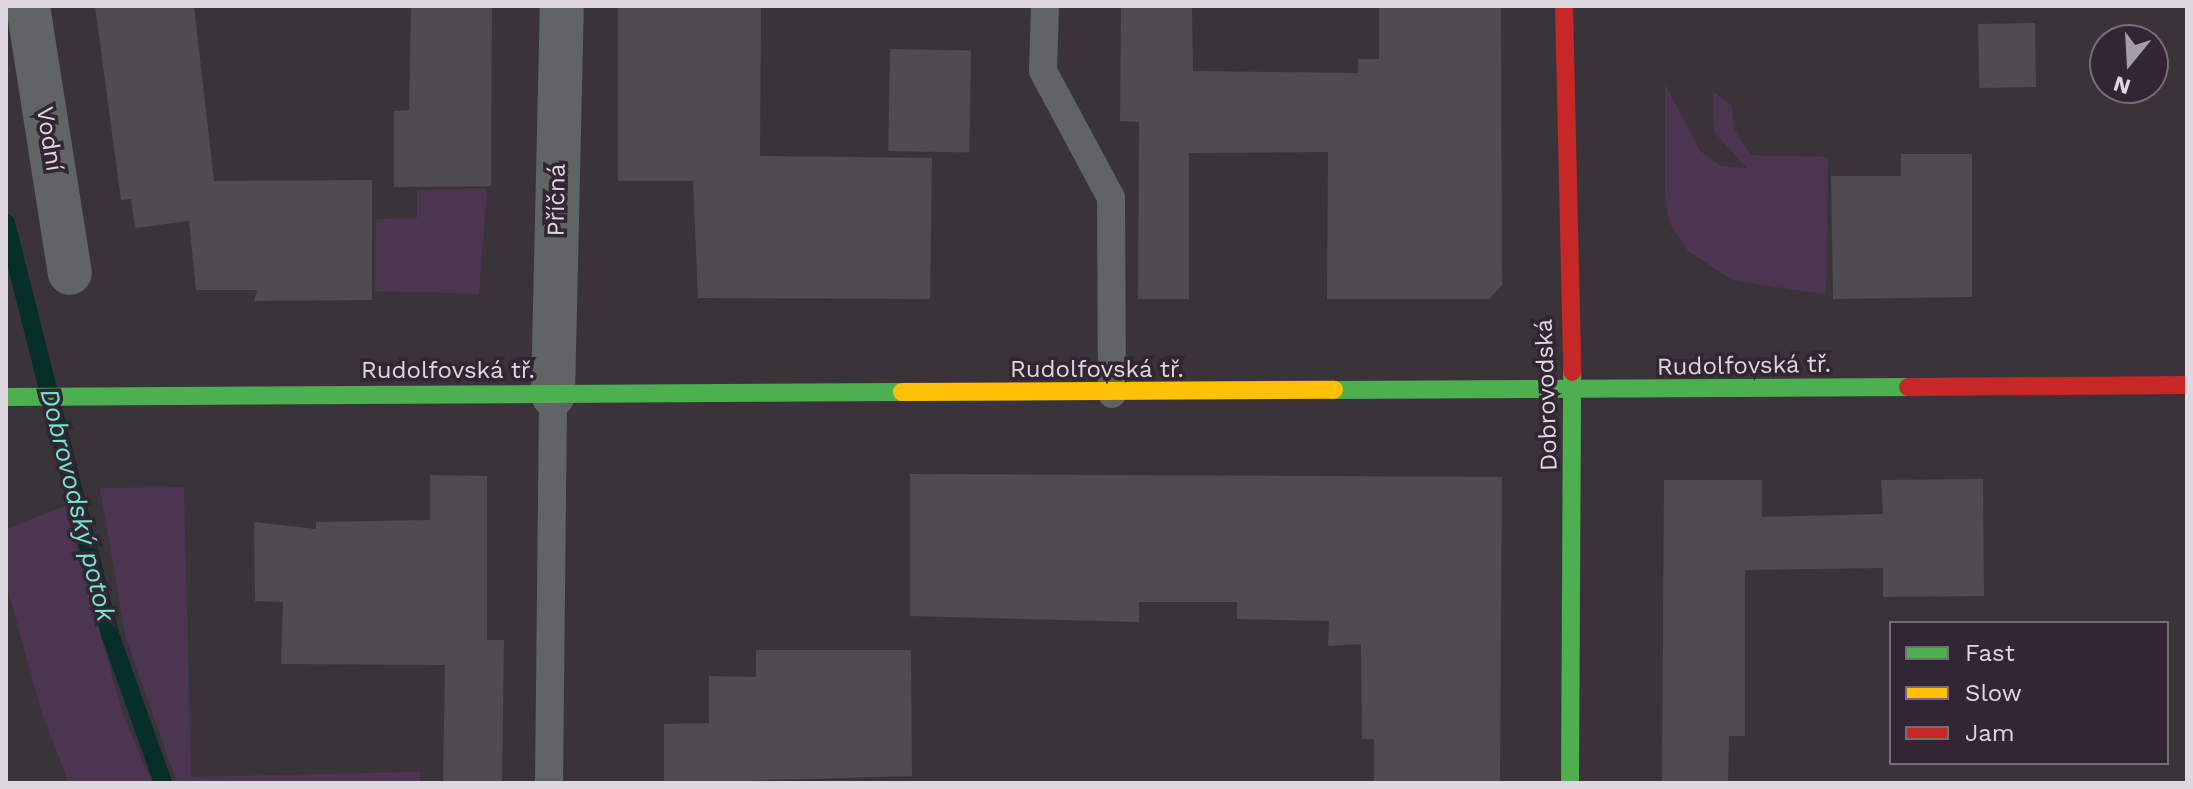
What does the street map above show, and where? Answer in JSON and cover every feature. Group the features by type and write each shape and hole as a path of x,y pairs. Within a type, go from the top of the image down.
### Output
{"main road":[{"name":"Dobrovodská","path":"1564,6 1570,392 1570,783"},
{"name":"Rudolfovská tř.","path":"6,397 1570,392 2187,385"}],"street":[{"name":"Vodní","path":"28,6 70,273"},
{"name":"Příčná","path":"553,395 562,6"}],"lane":[{"path":"1045,6 1043,71 1111,198 1112,394"},
{"path":"549,783 553,395"}],"shaded area":[{"path":"1665,84 1700,151 1721,166 1747,168 1714,132 1713,91 1732,106 1734,130 1751,155 1828,157 1826,295 1732,280 1688,251 1669,222 1665,193"},
{"path":"487,189 479,294 375,291 376,219 417,218 417,190"},
{"path":"184,487 191,777 420,772 420,783 177,783 125,635 100,488"},
{"path":"65,506 122,712 152,783 69,783 41,710 6,583 6,529"}],"building":[{"path":"95,6 194,6 214,181 372,180 372,300 254,301 257,290 196,290 189,221 135,228 131,199 121,200"},
{"path":"411,6 492,6 491,186 394,187 394,111 409,110"},
{"path":"618,6 761,6 760,156 932,158 930,299 698,298 693,181 618,181"},
{"path":"1121,6 1192,6 1193,71 1358,73 1358,59 1379,59 1379,6 1501,6 1502,285 1489,299 1327,299 1328,152 1189,153 1189,299 1138,299 1139,122 1120,121"},
{"path":"2035,23 2036,87 1979,88 1978,24"},
{"path":"890,49 971,50 969,152 888,151"},
{"path":"1901,154 1972,154 1972,297 1833,299 1831,176 1901,176"},
{"path":"910,474 1502,477 1500,783 1374,783 1374,739 1362,739 1361,644 1328,646 1329,621 1237,619 1237,602 1139,602 1139,622 910,616"},
{"path":"430,475 487,476 487,640 504,640 502,783 443,783 445,665 281,664 283,602 255,601 254,522 316,529 316,522 430,520"},
{"path":"1983,479 1984,596 1883,597 1883,568 1745,570 1745,736 1729,736 1728,783 1662,783 1664,480 1762,480 1762,517 1883,514 1881,480"},
{"path":"756,650 911,650 912,776 664,783 664,724 709,723 709,676 756,677"}],"waterway":[{"name":"Dobrovodský potok","path":"6,223 110,634 163,783"}],"traffic: fast":[{"path":"1570,783 1572,372"},
{"path":"1334,390 1908,387"},
{"path":"6,397 902,392"}],"traffic: slow":[{"path":"902,392 1334,390"}],"traffic: jam":[{"path":"1564,6 1572,372"},
{"path":"1908,387 2187,385"}]}
